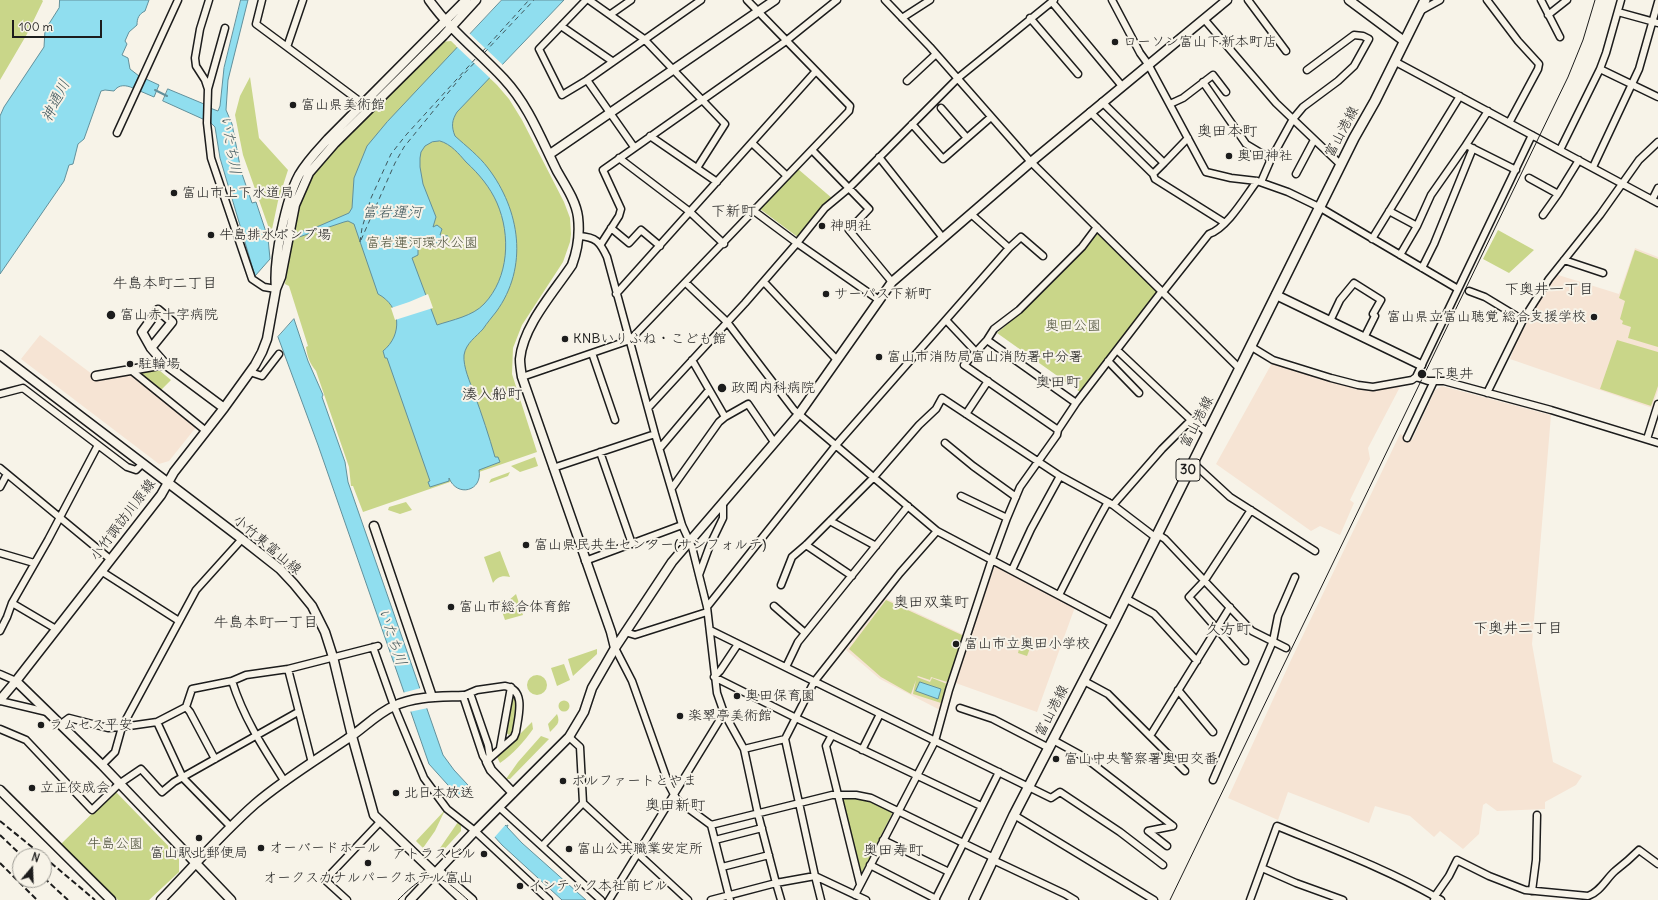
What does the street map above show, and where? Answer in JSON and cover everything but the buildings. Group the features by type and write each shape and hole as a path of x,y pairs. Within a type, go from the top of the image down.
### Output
{"main road":[{"name":"富山港線","path":"977,899 1014,815 1113,624 1319,207 1425,0"}],"street":[{"path":"117,133 178,0"},
{"path":"208,89 205,80 196,66 195,58 200,29 209,0"},
{"path":"262,0 256,24 366,106"},
{"path":"288,47 303,0"},
{"path":"429,0 448,25 504,79 522,101 572,197 578,216 578,244 572,265 532,324 520,358 522,377 611,632 615,648 632,681 669,785 677,800 711,825 730,898"},
{"path":"448,25 466,0"},
{"path":"168,484 174,472 224,408 250,372 262,352 267,339 275,294 275,276 285,216 294,188 308,161 328,139 366,106 448,25 476,0"},
{"path":"697,168 725,124 703,99 644,39 611,14 587,0 539,49 562,95 587,80 612,61 644,39 701,0"},
{"path":"611,14 631,0"},
{"path":"522,377 630,340 724,244 786,176 849,111 850,106 747,0"},
{"path":"550,154 611,114 775,0"},
{"path":"601,244 621,209 603,170 786,41 837,0"},
{"path":"884,0 958,78 1031,162 1239,368"},
{"path":"902,18 930,0"},
{"path":"1112,0 1206,172 1231,178 1259,182 1288,192 1319,207 1458,288"},
{"path":"410,900 476,830 569,737 581,717 592,688 615,648 672,562 799,414 892,282 1090,112 1226,0"},
{"path":"1248,0 1286,51"},
{"path":"1350,0 1404,41"},
{"path":"1420,11 1440,0"},
{"path":"1487,0 1539,64 1538,69 1509,123"},
{"path":"1540,0 1560,37"},
{"path":"1548,15 1567,0"},
{"path":"1560,150 1600,70 1621,0"},
{"path":"649,407 764,282 825,208 849,188 958,78 1030,18 1053,1 1122,86"},
{"path":"1593,167 1633,85 1655,22 1658,2"},
{"path":"1618,12 1655,22"},
{"path":"1030,18 1078,74"},
{"path":"1204,19 1276,103 1341,165"},
{"path":"562,26 612,61"},
{"path":"225,28 208,89 207,123 211,158 252,279 275,294"},
{"path":"854,895 935,741 949,690 992,560 1020,487 1057,436 1058,430 1076,403 1108,361 1209,234 1215,232 1225,223 1259,182 1293,120 1303,107 1310,100 1338,81 1354,66 1368,39 1363,36 1354,35 1307,70"},
{"path":"907,81 936,54"},
{"path":"1394,61 1658,203"},
{"path":"1600,70 1658,97"},
{"path":"616,294 816,71"},
{"path":"1170,104 1184,98 1213,75 1226,92"},
{"path":"587,80 634,147"},
{"path":"1203,82 1246,144 1271,159"},
{"path":"1372,239 1460,96"},
{"path":"1102,102 1164,163"},
{"path":"941,108 967,138"},
{"path":"1400,255 1417,226 1431,195 1488,111"},
{"path":"1090,112 1153,174 1155,179 1225,223"},
{"path":"912,124 943,159 991,117"},
{"path":"1250,346 1272,360 1358,385 1373,387 1412,380 1416,377 1532,135"},
{"path":"650,136 717,182"},
{"path":"1153,174 1188,138"},
{"path":"1296,174 1314,140"},
{"path":"1487,393 1523,320 1549,279 1600,215 1639,160 1658,142"},
{"path":"752,143 786,176"},
{"path":"1466,145 1516,170"},
{"path":"1422,268 1434,244 1473,148"},
{"path":"812,150 869,209 849,230 892,282"},
{"path":"879,157 943,238"},
{"path":"619,158 690,212 724,244"},
{"path":"1543,215 1579,160"},
{"path":"1529,178 1558,194"},
{"path":"1652,200 1658,188"},
{"path":"754,211 879,300"},
{"path":"1389,211 1417,226"},
{"path":"971,214 1009,248"},
{"path":"1058,430 964,365 987,340 994,329 1019,310 1082,247 1098,227"},
{"path":"611,228 629,244 641,230 660,246"},
{"path":"579,236 593,239 601,244 606,257 649,407 655,434 682,525 690,541 699,575 707,609 717,693 724,713 744,749 758,814 781,900"},
{"path":"625,632 635,635 707,609 836,444 1009,248 1020,237 1043,256"},
{"path":"1564,260 1603,273"},
{"path":"764,282 837,360"},
{"path":"1330,321 1340,300 1354,282 1381,300 1373,314 1375,316 1364,338"},
{"path":"686,283 727,322 799,414 836,444 936,531 1113,624"},
{"path":"1469,291 1486,297 1523,320"},
{"path":"1276,295 1421,366"},
{"path":"946,320 976,352"},
{"path":"987,340 1076,403"},
{"path":"151,348 165,364 224,408"},
{"path":"1117,350 1191,420 1207,432"},
{"path":"592,353 615,420"},
{"path":"250,372 262,376 279,354"},
{"name":"小竹諏訪川原線","path":"0,355 168,484 0,700"},
{"path":"692,360 725,417"},
{"path":"1108,361 1139,393"},
{"path":"96,376 132,371 165,364"},
{"path":"132,371 206,431"},
{"path":"1416,377 1421,380 1444,381 1551,410 1658,443"},
{"path":"966,414 988,381"},
{"path":"1407,438 1434,381"},
{"path":"0,394 23,388 127,467 136,470 142,464"},
{"path":"660,448 709,390"},
{"path":"781,585 792,557 874,477 919,425 936,409 942,398 1060,476 1111,504 1156,535 1165,539 1252,631 1286,648"},
{"path":"672,488 719,422 748,404 774,442"},
{"path":"1647,439 1658,404"},
{"path":"1059,595 1084,548 1089,534 1111,504 1191,420"},
{"path":"553,468 655,434"},
{"path":"945,443 973,466 1016,497"},
{"path":"0,632 12,603 98,445"},
{"path":"600,452 632,544"},
{"path":"1192,462 1230,497 1315,550"},
{"path":"0,468 110,559"},
{"path":"0,487 7,474"},
{"path":"1012,570 1031,530 1060,476"},
{"name":"小竹東富山線","path":"168,484 280,569 312,606 325,632 333,657 352,736 374,815 380,822"},
{"path":"962,496 1007,518"},
{"path":"699,575 710,545 723,518 723,502"},
{"path":"786,667 798,642 908,506"},
{"path":"1245,661 1216,630 1189,597 1204,580 1251,510"},
{"path":"830,521 876,546"},
{"path":"585,561 682,525"},
{"path":"374,526 430,697"},
{"path":"821,900 785,739 814,682 900,573 936,531"},
{"path":"102,765 115,752 122,727 196,590 242,539"},
{"path":"806,545 852,576"},
{"path":"0,553 34,563"},
{"path":"101,571 179,621"},
{"path":"1213,780 1273,641 1278,616 1295,577"},
{"path":"1125,598 1154,614 1196,661"},
{"path":"12,603 56,629"},
{"path":"774,606 805,633"},
{"path":"1150,736 1230,607"},
{"path":"0,614 7,617"},
{"path":"710,630 1051,798 1060,792 1120,832 1163,865"},
{"path":"714,677 720,671 738,644"},
{"path":"61,724 69,718 108,728 157,722 186,707 192,689 232,681 246,674 288,669 376,647 424,778 447,809 476,830 549,900"},
{"path":"288,669 312,763"},
{"path":"0,674 16,681 61,724 231,900"},
{"path":"714,677 862,750 981,806"},
{"path":"232,681 239,704 285,782"},
{"path":"1084,681 1108,694 1185,771"},
{"path":"161,900 256,803 352,736 373,718 398,704 430,697 467,695 477,690 505,686 511,687 517,694 520,702 516,732 514,736 488,760"},
{"path":"500,748 511,687"},
{"path":"1178,690 1213,732"},
{"path":"467,695 483,756 488,760 491,770 513,793"},
{"path":"0,700 48,712"},
{"path":"186,707 215,759"},
{"path":"960,708 993,719 1084,757 1173,826 1148,831 1167,846"},
{"path":"0,729 26,740 92,810 119,784 141,769 162,792 174,782 298,712"},
{"path":"609,900 724,713"},
{"path":"862,750 880,714"},
{"path":"157,722 183,778 231,827"},
{"path":"832,735 826,746 860,884"},
{"path":"569,737 580,747 583,803 688,900"},
{"path":"744,749 785,739"},
{"path":"870,865 935,899 999,772"},
{"path":"0,790 111,900"},
{"path":"711,825 837,795 856,795 871,798 1075,900"},
{"path":"542,846 583,803"},
{"path":"498,808 601,900"},
{"path":"1014,815 1154,900"},
{"path":"1532,891 1536,860 1537,815"},
{"path":"347,900 325,880 380,822 418,856 472,900"},
{"path":"1250,900 1277,826 1383,870 1441,900"},
{"path":"715,840 762,828"},
{"path":"883,840 949,872"},
{"path":"1435,898 1457,860 1489,876 1532,891 1588,896 1594,894 1639,850 1658,864"},
{"path":"722,867 769,855"},
{"path":"1262,868 1301,885 1343,900"},
{"path":"437,872 463,900"},
{"path":"711,900 730,898 776,883 815,876 866,900"}],"shaded area":[{"name":"富山県立富山聴覚 総合支援学校","path":"1635,248 1658,257 1658,390 1652,408 1510,359 1517,340 1555,274 1619,294"},
{"path":"40,335 100,380 133,374 197,426 169,461 159,464 21,359"},
{"path":"1272,363 1353,387 1371,390 1401,385 1368,448 1370,459 1350,500 1354,503 1340,535 1320,526 1311,531 1216,464"},
{"path":"1442,386 1551,415 1532,644 1553,762 1582,776 1576,785 1545,802 1545,809 1497,811 1486,803 1483,805 1479,834 1463,849 1440,831 1434,837 1410,816 1375,806 1369,823 1288,792 1278,820 1228,798 1291,660 1400,434 1412,440 1435,390"},
{"name":"富山市立奥田小学校","path":"995,565 1075,607 1037,712 950,681 940,710 880,679 846,650 885,598 969,637"}],"green space":[{"path":"0,0 43,1 27,34 0,80"},
{"name":"富岩運河環水公園","path":"451,41 497,85 509,99 522,120 564,202 570,218 570,242 563,262 522,325 513,348 512,374 537,452 363,512 353,486 351,486 349,467 316,371 308,357 306,347 308,346 289,286 285,284 296,216 299,205 309,183 316,171 332,151 441,42"},
{"path":"250,77 259,138 288,170 278,201 271,234 243,155 235,115 240,96"},
{"path":"798,169 833,199 820,209 799,238 760,209"},
{"path":"1498,230 1534,250 1509,273 1483,259"},
{"name":"奥田公園","path":"1098,233 1157,292 1080,392 997,333 1050,285 1075,260"},
{"path":"1635,250 1658,259 1658,347 1628,338 1631,327 1622,324 1623,321 1620,319 1625,301 1619,298"},
{"path":"1617,340 1658,352 1658,386 1651,406 1600,389"},
{"path":"159,370 171,380 160,391 137,373"},
{"path":"535,457 538,466 520,472 511,466"},
{"path":"510,472 508,476 489,483 491,479"},
{"path":"406,502 412,510 400,514 388,510 389,507"},
{"path":"500,551 510,577 500,577 493,583 484,557"},
{"path":"516,594 523,615 505,620 498,600 508,601"},
{"path":"886,600 964,636 952,676 950,675 947,682 931,677 930,680 917,677 930,682 932,678 947,684 941,703 913,694 916,680 911,694 881,677 849,649"},
{"path":"1020,645 1030,648 1027,656 1018,653"},
{"path":"597,649 597,654 573,676 568,659"},
{"path":"564,664 570,680 557,686 551,668"},
{"path":"537,675 544,678 547,685 544,692 537,695 530,692 527,685 530,678"},
{"path":"514,697 518,702 513,731 509,735 505,732 512,699"},
{"path":"562,701 566,701 568,702 568,710 562,711 559,708 559,704"},
{"path":"471,706 486,745 486,752 484,754 469,707"},
{"path":"557,714 558,722 550,732 548,724"},
{"path":"532,722 533,729 526,739 514,752 500,763 497,757"},
{"path":"541,736 549,739 510,779 506,779 518,762"},
{"name":"牛島公園","path":"114,792 116,792 179,857 179,872 149,900 118,900 61,844"},
{"path":"853,797 866,800 891,811 892,814 860,876 842,799"},
{"path":"445,810 435,831 423,848 416,841"},
{"path":"458,822 461,825 461,831 440,854 438,851"}],"water":[{"name":"神通川","path":"60,0 149,0 145,11 141,13 137,20 137,25 129,32 125,41 127,44 122,55 128,58 130,69 139,76 133,88 123,86 118,87 114,91 101,91 84,139 78,144 73,164 69,165 64,181 0,274 0,116 4,107 44,47 45,30 59,8"},
{"name":"いたち川","path":"241,0 248,0 228,80 226,110 232,124 241,171 252,203 256,202 268,238 270,259 255,276 220,158 215,127 211,123 210,108 218,111 220,106 224,68"},
{"name":"富岩運河","path":"502,0 564,0 457,112 453,120 455,136 488,168 499,184 513,220 516,239 516,258 513,276 506,295 496,312 469,344 464,355 467,374 483,417 495,457 498,457 500,462 479,470 477,483 468,489 463,490 458,488 449,478 449,481 430,487 428,482 430,481 387,358 385,358 383,351 394,337 397,321 395,313 386,299 378,294 354,224 348,221 299,237 297,233 319,226 349,213 352,208 354,178 367,146 387,122","holes":["432,142 444,142 448,144 488,186 497,203 501,215 506,242 503,269 499,282 484,304 468,315 437,325 412,258 418,255 418,248 423,238 429,237 436,243 446,244 448,236 440,235 442,229 437,225 433,227 436,217 423,184 420,167 421,152 425,146"]},
{"path":"146,79 159,85 154,97 140,91"},
{"name":"いたち川","path":"168,89 204,104 205,120 163,101"},
{"name":"いたち川","path":"294,319 308,361 323,395 322,397 345,462 348,482 443,755 454,770 506,826 508,825 507,827 522,843 586,900 562,900 502,845 429,764 318,445 278,337"},
{"path":"920,682 941,689 938,699 916,691"}],"pier":[{"path":"468,32 504,66 491,79 456,46"},
{"path":"428,294 433,308 395,320 391,308"},
{"path":"421,688 428,708 409,712 402,693"},
{"path":"470,785 507,823 493,839 457,799"}],"waterway":[{"path":"155,90 167,96"}],"ferry route":[{"path":"482,52 529,0"},
{"path":"484,53 534,0"},
{"path":"360,242 362,228 371,198 391,154 406,135 477,57"},
{"path":"361,240 395,163 404,147 461,77 479,58"}],"tram line":[{"path":"1170,900 1568,77 1583,40 1595,0"},
{"path":"398,900 418,882 426,878 433,877 448,883 468,900"}],"railway":[{"path":"0,821 33,848"},
{"path":"0,835 14,848"},
{"path":"0,863 37,900"},
{"path":"52,864 95,900"},
{"path":"52,885 68,900"}],"place":[{"name":"ローソン富山下新本町店","path":"1115,42"},
{"name":"富山県美術館","path":"293,105"},
{"name":"奥田神社","path":"1229,156"},
{"name":"富山市上下水道局","path":"174,193"},
{"name":"神明社","path":"822,226"},
{"name":"牛島排水ポンプ場","path":"211,235"},
{"name":"サーパス下新町","path":"826,294"},
{"name":"富山赤十字病院","path":"111,315"},
{"name":"富山県立富山聴覚 総合支援学校","path":"1594,317"},
{"name":"KNBいりふね・こども館","path":"565,339"},
{"name":"富山市消防局富山消防署中分署","path":"879,357"},
{"name":"駐輪場","path":"130,364"},
{"name":"下奥井","path":"1422,374"},
{"name":"政岡内科病院","path":"722,388"},
{"name":"富山県民共生センター(サンフォルテ)","path":"526,545"},
{"name":"富山市総合体育館","path":"451,607"},
{"name":"富山市立奥田小学校","path":"956,644"},
{"name":"奥田保育園","path":"737,696"},
{"name":"楽翠亭美術館","path":"680,716"},
{"name":"ラムセス平安","path":"41,725"},
{"name":"富山中央警察署奥田交番","path":"1056,759"},
{"name":"ボルファートとやま","path":"563,781"},
{"name":"立正佼成会","path":"32,788"},
{"name":"北日本放送","path":"396,793"},
{"name":"富山駅北郵便局","path":"199,838"},
{"name":"オーバードホール","path":"261,848"},
{"name":"富山公共職業安定所","path":"569,849"},
{"name":"アトラスビル","path":"484,854"},
{"name":"オークスカナルパークホテル富山","path":"368,863"},
{"name":"インテック本社前ビル","path":"520,886"}],"district":[{"name":"奥田本町","path":"1227,132"},
{"name":"下新町","path":"733,212"},
{"name":"牛島本町二丁目","path":"165,284"},
{"name":"下奥井一丁目","path":"1549,290"},
{"name":"奥田町","path":"1058,383"},
{"name":"湊入船町","path":"492,395"},
{"name":"奥田双葉町","path":"931,603"},
{"name":"牛島本町一丁目","path":"266,623"},
{"name":"下奥井二丁目","path":"1518,629"},
{"name":"久方町","path":"1228,630"},
{"name":"奥田新町","path":"675,806"},
{"name":"奥田寿町","path":"893,851"}]}
